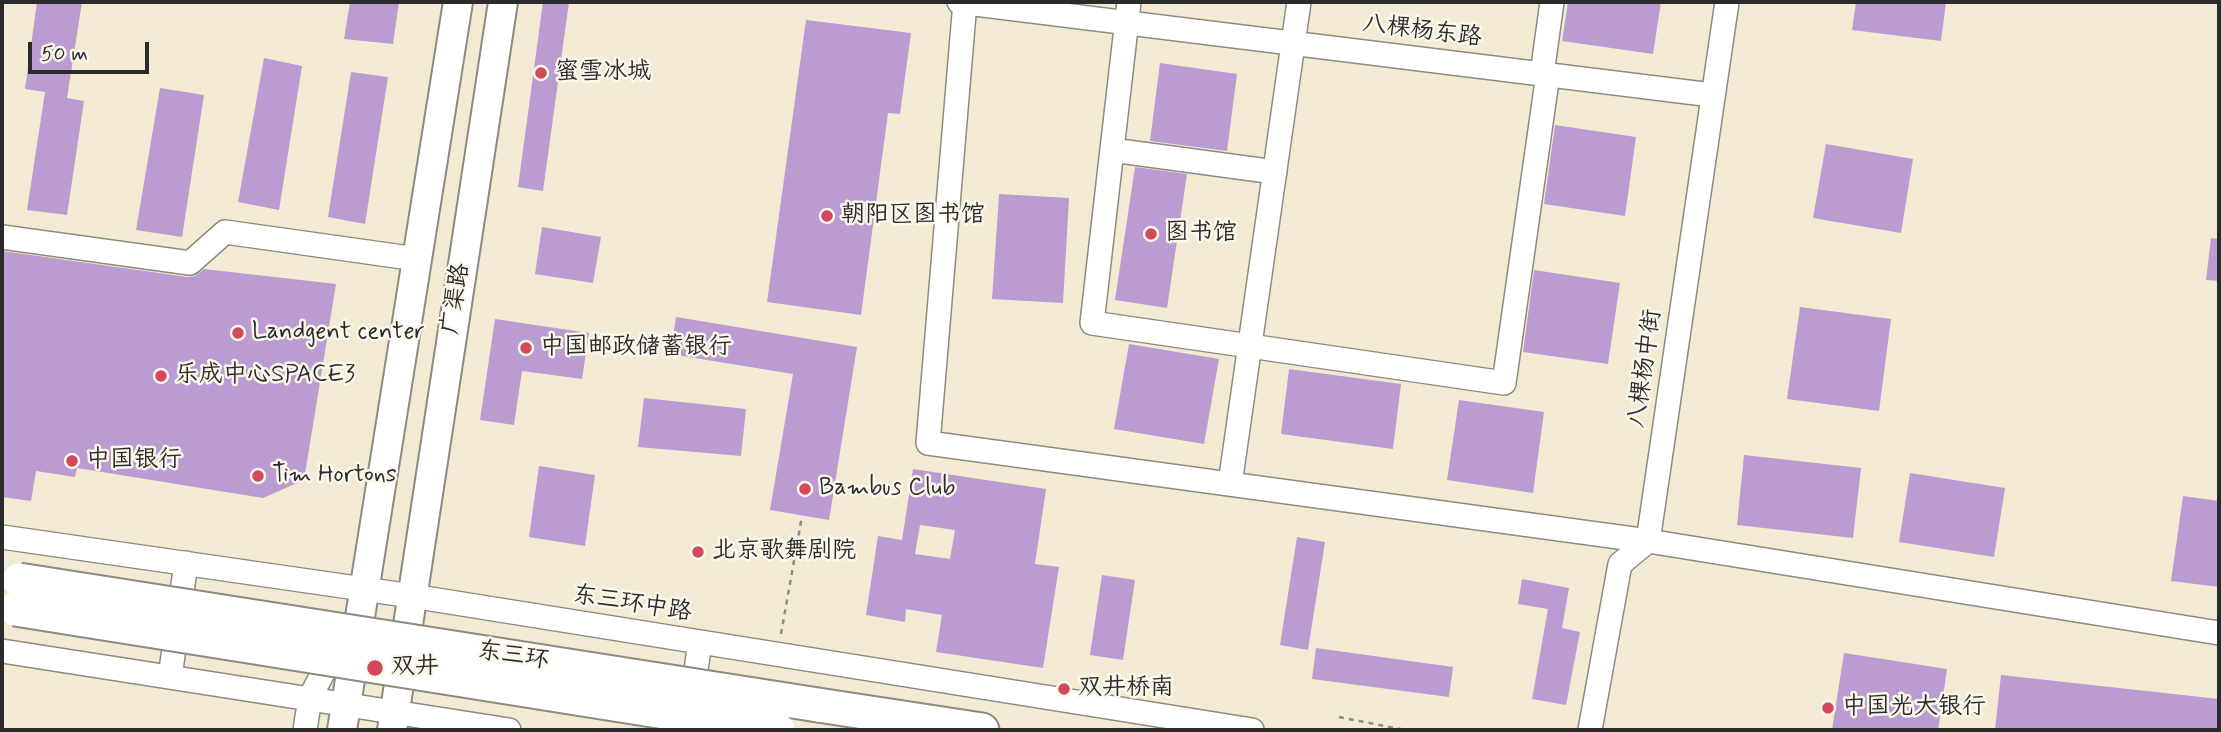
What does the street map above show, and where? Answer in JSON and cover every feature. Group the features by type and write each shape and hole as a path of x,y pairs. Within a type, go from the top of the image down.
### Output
{"highway":[{"name":"东三环","path":"9,593 982,730"},
{"name":"东三环","path":"9,593 778,730"}],"main road":[{"name":"广渠路","path":"344,717 458,2"},
{"name":"广渠路","path":"393,721 503,2"}],"street":[{"path":"963,2 928,443 1648,541 2219,633"},
{"name":"八棵杨东路","path":"963,2 1127,13 1294,43 1712,94"},
{"path":"1230,484 1299,2"},
{"path":"1127,13 1092,323 1504,383 1552,2"},
{"name":"八棵杨中街","path":"1648,541 1727,2"},
{"path":"1112,150 1275,172"},
{"path":"2,237 190,263 225,232 417,259"},
{"name":"东三环中路","path":"2,537 412,596 1252,730"},
{"path":"1590,730 1620,564 1648,541"},
{"path":"170,677 186,564"},
{"path":"305,730 310,698 365,590"},
{"path":"687,730 700,642"},
{"path":"2,651 310,698 344,717 509,730"}],"path":[{"path":"778,654 802,516"},
{"path":"1339,717 1405,730"},
{"path":"1363,730 1364,722"}],"building":[{"path":"37,2 82,2 67,98 84,101 67,215 27,210 45,92 25,89"},
{"path":"350,2 399,2 393,44 344,39"},
{"path":"543,2 569,2 543,191 518,187"},
{"path":"1568,2 1661,2 1653,54 1562,41"},
{"path":"1856,2 1946,2 1941,41 1852,30"},
{"name":"朝阳区图书馆","path":"806,20 911,33 900,114 888,113 861,315 767,302"},
{"path":"264,58 302,66 279,210 238,202"},
{"path":"1160,63 1237,74 1227,151 1150,141"},
{"path":"351,72 388,77 365,224 328,217"},
{"path":"160,88 204,95 182,237 136,230"},
{"path":"1555,125 1636,137 1625,216 1544,204"},
{"path":"1826,144 1913,159 1901,233 1813,218"},
{"name":"图书馆","path":"1135,167 1187,174 1167,308 1115,300"},
{"path":"999,194 1069,198 1063,303 992,299"},
{"path":"542,227 601,237 593,283 535,274"},
{"path":"2211,238 2219,239 2219,281 2206,280"},
{"name":"乐成中心SPACE3","path":"2,251 188,277 195,276 204,269 336,284 304,480 263,498 77,468 75,477 36,471 31,501 2,497"},
{"path":"1534,270 1620,283 1608,364 1523,352"},
{"path":"1800,307 1891,319 1879,411 1787,399"},
{"path":"676,317 857,347 829,520 770,510 793,374 670,354"},
{"path":"495,319 589,333 582,379 522,371 514,425 480,420"},
{"path":"1129,344 1219,359 1204,444 1114,429"},
{"path":"1289,369 1401,384 1393,449 1281,434"},
{"path":"644,398 746,409 741,456 638,447"},
{"path":"1459,400 1544,412 1533,493 1447,480"},
{"path":"1744,455 1861,468 1853,538 1737,525"},
{"path":"539,466 595,475 585,546 529,537"},
{"path":"913,469 1046,489 1035,564 1059,567 1043,668 936,652 942,615 906,609 905,622 866,615 878,536 902,540","holes":["920,525 955,530 950,559 915,554"]},
{"path":"1910,473 2005,488 1994,557 1899,542"},
{"path":"2183,496 2219,501 2219,587 2171,581"},
{"path":"1297,537 1325,542 1308,650 1280,645"},
{"path":"1102,575 1135,580 1123,660 1090,655"},
{"path":"1522,579 1569,588 1562,628 1580,632 1566,705 1532,699 1548,609 1518,604"},
{"path":"1316,648 1453,667 1449,697 1312,679"},
{"path":"1844,653 1947,669 1938,730 1832,730"},
{"path":"2001,675 2219,699 2219,730 1995,730"}],"place":[{"name":"蜜雪冰城","path":"541,73"},
{"name":"朝阳区图书馆","path":"827,216"},
{"name":"图书馆","path":"1151,234"},
{"name":"Landgent center","path":"238,333"},
{"name":"中国邮政储蓄银行","path":"526,348"},
{"name":"乐成中心SPACE3","path":"161,376"},
{"name":"中国银行","path":"72,461"},
{"name":"Tim Hortons","path":"258,476"},
{"name":"Bambus Club","path":"805,489"},
{"name":"北京歌舞剧院","path":"698,552"},
{"name":"双井","path":"375,668"},
{"name":"双井桥南","path":"1064,689"},
{"name":"中国光大银行","path":"1828,708"}]}
